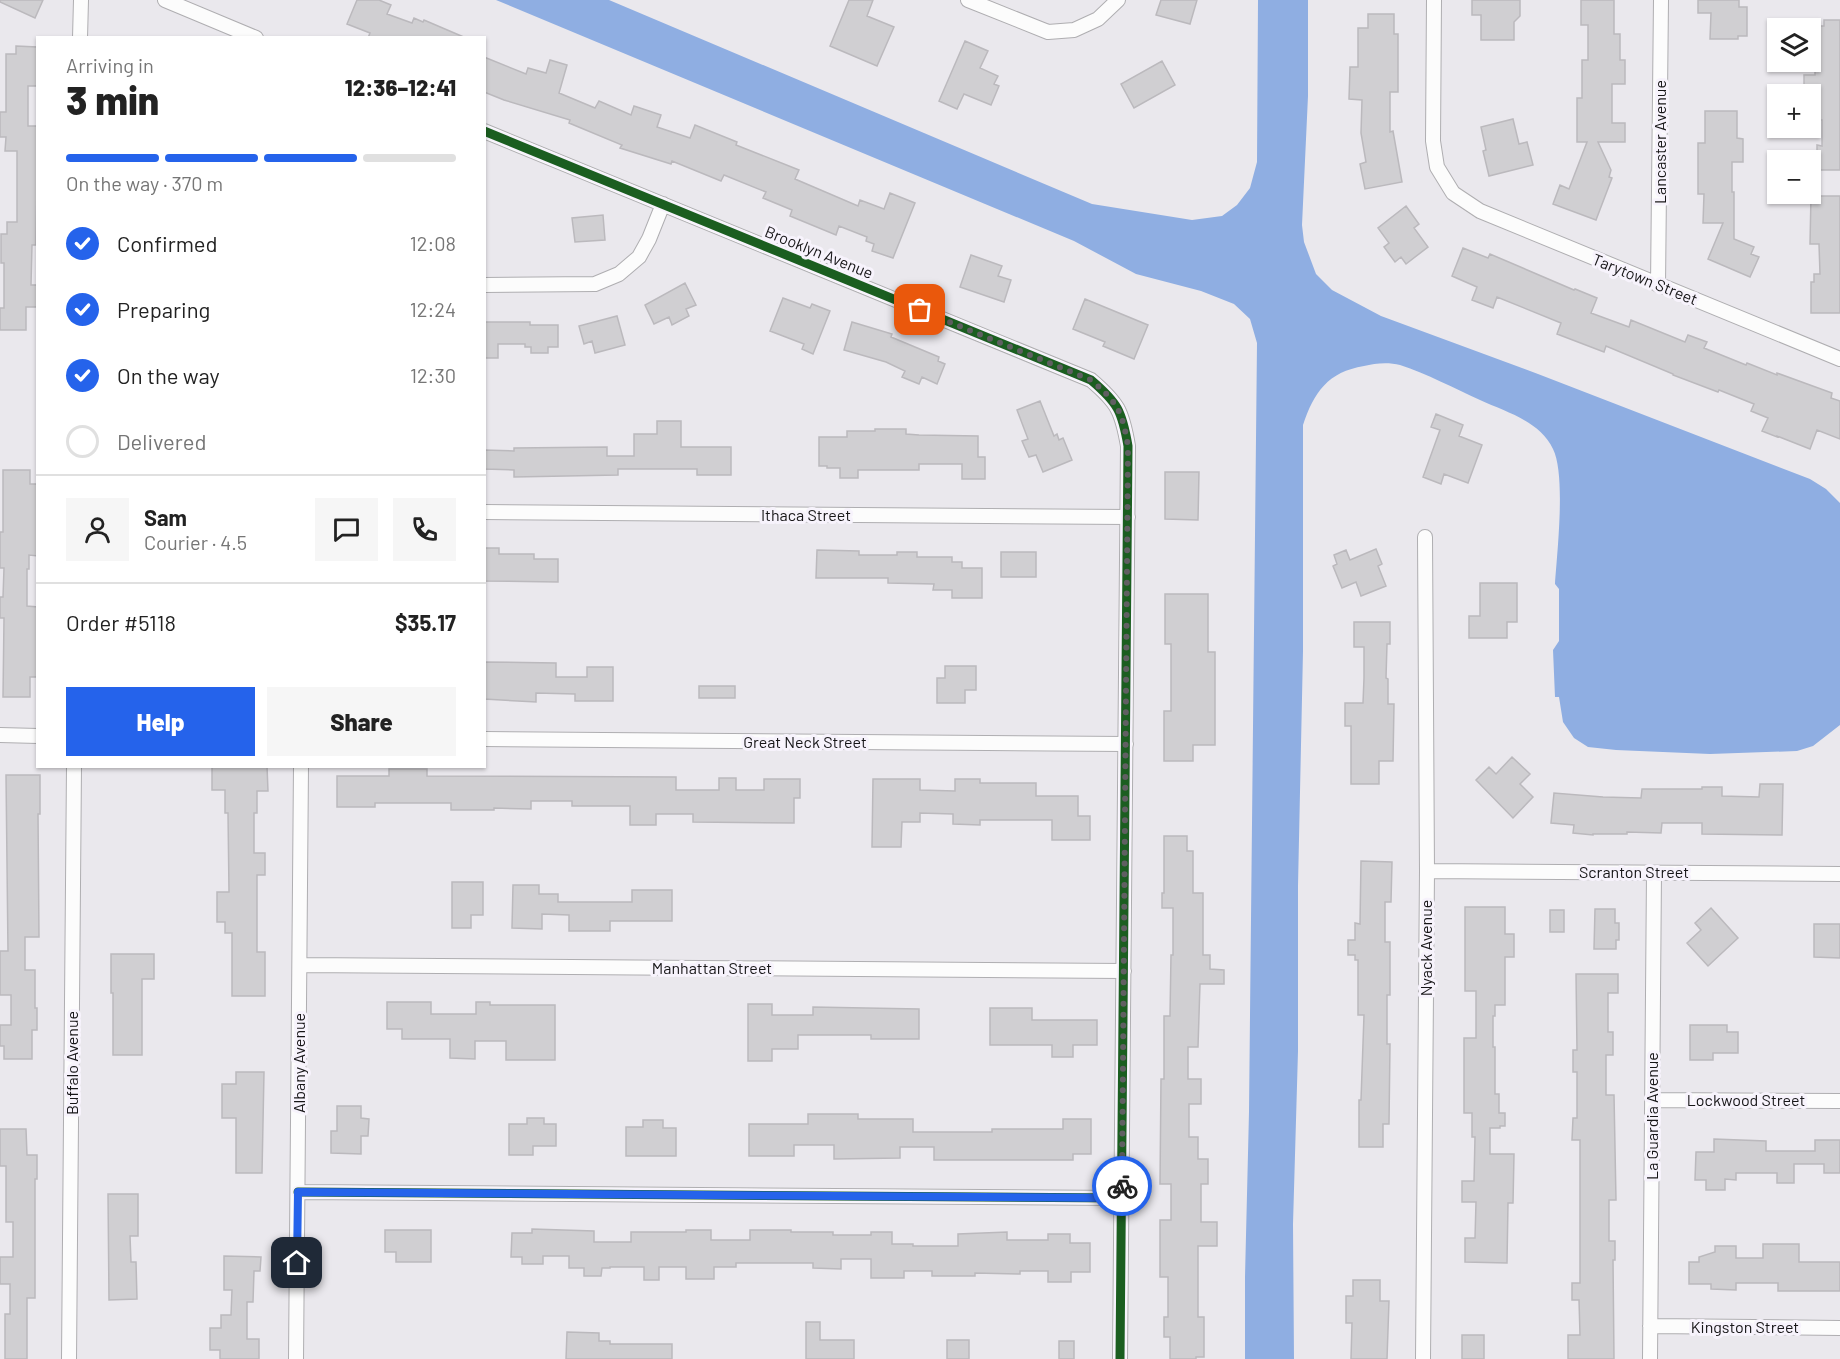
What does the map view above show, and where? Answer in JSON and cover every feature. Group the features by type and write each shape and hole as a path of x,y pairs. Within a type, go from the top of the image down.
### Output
{"street":[{"path":"80,36 81,0"},
{"path":"165,0 251,36"},
{"path":"968,0 1048,32 1074,30 1098,19 1118,0"},
{"name":"Tarytown Street","path":"1434,0 1433,141 1437,167 1453,193 1480,212 1840,359"},
{"name":"Lancaster Avenue","path":"1658,285 1661,0"},
{"name":"Brooklyn Avenue","path":"486,132 1091,380 1111,397 1124,420 1128,446 1128,517 1120,1359"},
{"path":"486,285 595,284 619,274 639,256 649,239 663,204"},
{"name":"Ithaca Street","path":"486,512 1128,517"},
{"name":"Nyack Avenue","path":"1423,1359 1427,871 1425,537"},
{"path":"0,735 36,736"},
{"name":"Great Neck Street","path":"486,739 1126,744"},
{"name":"Buffalo Avenue","path":"69,1359 74,768"},
{"name":"Albany Avenue","path":"296,1359 301,768"},
{"name":"Scranton Street","path":"1427,871 1840,874"},
{"name":"La Guardia Avenue","path":"1650,1359 1654,873"},
{"name":"Manhattan Street","path":"300,965 1124,971"},
{"name":"Lockwood Street","path":"1652,1100 1840,1101"},
{"path":"298,1192 1122,1198"},
{"name":"Kingston Street","path":"1650,1326 1840,1328"}],"water":[{"path":"496,0 609,0 1092,204 1192,220 1222,216 1237,205 1250,188 1257,162 1258,0 1308,0 1308,96 1302,225 1304,242 1316,274 1332,290 1381,316 1810,479 1826,489 1840,503 1840,725 1813,746 1797,751 1710,754 1588,747 1574,738 1563,722 1559,697 1555,697 1553,650 1559,641 1559,589 1555,584 1560,495 1557,461 1547,439 1540,431 1521,418 1396,364 1368,365 1351,369 1332,379 1318,393 1303,425 1303,651 1298,886 1298,1051 1293,1224 1294,1359 1245,1359 1257,343 1250,319 1234,304 1201,291 1136,274 1074,241"}],"building":[{"path":"0,0 43,0 35,18"},
{"path":"357,0 379,0 391,5 387,14 412,23 414,18 423,22 424,20 461,36 369,36 370,33 347,24"},
{"path":"849,0 873,0 867,16 894,27 877,66 830,46"},
{"path":"1161,0 1197,0 1190,24 1156,15"},
{"path":"1472,0 1520,0 1520,16 1514,22 1514,40 1481,40 1481,15 1472,15"},
{"path":"1581,0 1614,0 1614,34 1620,34 1620,60 1625,60 1625,84 1612,84 1612,123 1625,123 1625,142 1598,142 1611,170 1609,177 1612,178 1596,220 1553,204 1560,185 1569,189 1587,142 1577,142 1577,98 1582,98 1582,60 1588,60 1588,25 1581,25"},
{"path":"1698,0 1739,0 1739,7 1747,7 1747,36 1738,36 1738,39 1710,39 1711,13 1698,13"},
{"path":"1368,14 1394,14 1394,34 1398,34 1398,92 1390,92 1390,132 1393,131 1402,182 1365,189 1360,164 1366,162 1361,133 1362,100 1349,99 1350,67 1358,67 1358,28 1368,28"},
{"path":"1824,20 1840,20 1840,170 1821,170 1821,150 1817,150 1817,145 1822,146 1821,84 1804,84 1804,75 1815,75 1815,72 1821,72 1821,26 1824,26"},
{"path":"965,41 988,51 980,68 998,76 994,84 999,86 991,105 964,94 957,109 939,101"},
{"path":"16,46 36,47 36,86 28,86 28,126 36,126 36,245 32,245 31,285 36,285 36,307 26,307 26,330 0,330 0,308 4,308 4,263 1,263 1,234 7,234 7,222 17,222 17,151 5,151 6,137 0,137 0,112 6,112 6,54 16,54"},
{"path":"486,58 526,74 528,68 546,73 550,60 567,65 559,93 595,108 599,101 631,115 634,106 661,115 657,127 690,138 695,125 737,142 736,145 799,170 795,179 858,206 860,200 884,209 890,193 915,203 893,258 872,251 874,244 866,241 867,237 839,226 836,235 790,216 792,210 763,198 766,192 724,175 721,181 672,161 671,164 620,148 622,145 569,123 570,120 486,93"},
{"path":"1162,61 1175,85 1134,108 1121,84"},
{"path":"1705,111 1737,111 1737,138 1743,139 1743,162 1732,162 1734,239 1754,247 1751,254 1759,257 1750,277 1708,259 1723,223 1703,223 1704,194 1698,194 1698,143 1705,143"},
{"path":"1513,119 1519,144 1527,142 1533,165 1489,176 1483,151 1486,150 1481,127"},
{"path":"1821,196 1840,196 1840,313 1811,313 1811,282 1814,282 1814,274 1820,274 1819,244 1810,244 1811,204 1821,204"},
{"path":"1406,206 1419,224 1414,228 1428,247 1406,264 1401,257 1395,262 1384,247 1389,243 1378,228"},
{"path":"603,215 605,240 575,242 572,218"},
{"path":"1463,248 1488,258 1490,254 1597,298 1591,313 1629,327 1631,320 1685,342 1688,335 1707,342 1704,348 1746,365 1747,363 1832,393 1831,398 1840,401 1840,439 1817,430 1810,449 1777,437 1762,431 1768,418 1751,411 1754,404 1673,375 1606,346 1604,352 1557,334 1561,323 1497,297 1493,308 1472,300 1477,287 1452,276"},
{"path":"971,255 1002,266 998,276 1011,280 1004,302 960,287"},
{"path":"685,283 696,305 686,309 689,316 672,325 669,317 654,324 645,305"},
{"path":"783,298 810,308 812,304 830,311 813,354 802,349 804,344 770,331"},
{"path":"1085,299 1148,325 1134,359 1103,346 1105,342 1073,329"},
{"path":"617,316 625,345 595,353 592,341 584,344 579,326"},
{"path":"486,322 530,322 530,325 558,325 558,347 548,347 548,353 531,353 531,347 525,347 525,344 498,344 498,358 486,358"},
{"path":"852,322 892,334 891,337 939,357 938,361 945,364 937,384 922,377 919,384 902,377 905,371 886,362 844,350"},
{"path":"1040,401 1054,436 1057,434 1059,440 1063,438 1072,460 1043,472 1036,455 1029,457 1022,441 1028,439 1017,410"},
{"path":"1436,414 1463,425 1459,436 1482,445 1468,483 1444,474 1441,484 1423,477 1440,430 1431,427"},
{"path":"657,421 681,421 681,447 731,447 731,475 697,475 697,469 618,469 618,475 514,477 514,470 486,469 486,450 607,447 607,456 634,456 634,434 657,434"},
{"path":"875,429 906,429 906,434 919,435 978,436 978,457 985,457 985,479 962,479 962,464 919,464 919,470 858,470 858,478 840,478 840,468 819,466 819,437 847,437 847,431 875,431"},
{"path":"3,470 30,470 30,484 36,484 36,556 29,555 27,606 36,607 36,677 30,677 30,697 3,697 4,618 0,618 0,597 3,597 4,568 0,568 0,532 3,532"},
{"path":"1165,472 1199,472 1198,520 1165,519"},
{"path":"486,548 499,548 499,554 534,554 534,559 558,559 558,582 486,581"},
{"path":"1376,549 1382,564 1378,566 1386,586 1361,596 1356,582 1342,588 1333,566 1337,564 1334,555 1346,550 1350,560"},
{"path":"817,550 859,551 859,555 897,555 897,552 917,552 917,557 952,557 952,562 962,562 962,568 982,568 982,598 952,598 952,590 933,590 934,584 888,583 888,578 816,578"},
{"path":"1001,552 1036,552 1036,577 1001,577"},
{"path":"1480,583 1517,583 1517,622 1507,622 1507,638 1469,638 1469,616 1480,616"},
{"path":"1165,594 1208,594 1208,652 1215,652 1215,745 1193,745 1193,761 1164,761 1164,711 1171,711 1171,644 1165,644"},
{"path":"1354,622 1390,622 1386,678 1388,679 1388,704 1394,704 1393,761 1379,761 1379,784 1351,784 1351,726 1345,726 1345,703 1363,703 1364,678 1364,647 1354,647"},
{"path":"486,662 556,663 556,677 587,677 587,667 613,667 613,701 575,701 575,694 536,693 536,702 486,699"},
{"path":"945,666 976,666 976,690 965,690 965,703 937,703 937,678 945,678"},
{"path":"699,686 735,686 735,698 699,698"},
{"path":"1512,757 1530,774 1520,784 1533,797 1513,818 1476,780 1489,767 1496,774"},
{"path":"212,768 267,768 268,791 257,791 257,813 254,813 254,853 265,853 265,875 257,875 257,952 265,952 265,996 232,996 232,933 225,933 225,922 217,922 217,892 229,892 228,813 225,813 225,790 212,790"},
{"path":"389,769 427,769 427,776 676,777 676,790 719,790 719,778 736,778 736,790 764,790 764,779 800,779 800,798 794,798 794,823 693,822 693,814 656,814 656,825 630,825 630,806 572,806 572,801 531,801 531,809 494,808 494,810 451,810 451,803 375,803 375,807 337,807 337,776 389,776"},
{"path":"6,775 40,775 39,937 25,937 25,970 35,970 37,1030 32,1030 32,1059 4,1059 4,1046 0,1046 0,1025 11,1025 11,995 0,995 0,951 8,951"},
{"path":"873,779 920,779 920,790 955,791 955,779 980,779 980,783 1036,783 1036,796 1078,796 1078,816 1090,816 1090,840 1052,840 1052,820 980,820 980,825 953,824 953,814 920,813 920,822 902,822 901,847 872,847"},
{"path":"1760,784 1783,784 1782,835 1702,834 1702,823 1662,823 1661,833 1627,832 1627,834 1593,835 1573,833 1574,825 1551,823 1554,793 1641,798 1642,789 1722,787 1722,796 1759,797"},
{"path":"1164,836 1187,836 1187,851 1193,851 1193,893 1203,893 1203,955 1210,955 1210,969 1224,970 1224,984 1200,984 1198,1047 1188,1047 1188,1079 1201,1079 1201,1104 1189,1104 1189,1137 1198,1137 1198,1159 1208,1159 1208,1184 1201,1184 1201,1222 1217,1222 1217,1246 1198,1246 1198,1317 1204,1317 1204,1357 1196,1357 1196,1359 1170,1359 1170,1337 1164,1337 1164,1317 1168,1317 1168,1277 1160,1277 1160,1220 1171,1220 1171,1184 1160,1184 1164,1016 1170,1016 1171,955 1173,955 1173,908 1162,908"},
{"path":"1361,861 1392,862 1391,902 1385,902 1385,942 1390,942 1387,1044 1390,1044 1389,1124 1383,1124 1383,1147 1359,1147 1364,1015 1358,1015 1358,960 1355,960 1355,955 1348,955 1348,940 1355,940 1355,923 1360,924"},
{"path":"452,882 483,882 483,915 471,915 471,928 452,928"},
{"path":"513,885 539,885 539,894 558,894 558,902 632,902 632,890 672,890 672,921 610,921 610,931 569,931 569,915 542,914 542,929 512,928"},
{"path":"1465,907 1505,907 1505,934 1514,934 1514,957 1505,957 1505,1005 1495,1005 1495,1016 1493,1016 1495,1094 1499,1094 1499,1113 1505,1113 1505,1126 1490,1128 1490,1154 1514,1154 1513,1203 1508,1203 1507,1263 1465,1262 1465,1238 1475,1238 1476,1202 1462,1202 1462,1181 1474,1181 1475,1137 1472,1137 1472,1113 1464,1113 1464,1038 1476,1038 1476,991 1465,991"},
{"path":"1711,908 1738,938 1708,966 1687,943 1701,930 1695,923"},
{"path":"1595,909 1615,909 1615,923 1619,923 1619,940 1616,940 1616,949 1594,949"},
{"path":"1550,910 1564,910 1564,932 1550,932"},
{"path":"1814,924 1840,924 1840,958 1814,957"},
{"path":"111,954 154,954 154,979 142,979 142,1055 113,1055"},
{"path":"1576,974 1618,974 1618,993 1608,993 1608,1032 1613,1032 1613,1055 1606,1055 1606,1095 1614,1095 1616,1200 1609,1200 1609,1241 1615,1241 1615,1260 1613,1260 1614,1359 1568,1359 1568,1335 1580,1335 1579,1300 1572,1300 1572,1283 1580,1283 1580,1140 1572,1140 1573,1118 1577,1118 1577,1072 1573,1072 1573,1050 1577,1050"},
{"path":"387,1002 431,1002 431,1014 476,1014 476,1002 490,1002 490,1005 555,1005 555,1060 506,1060 506,1041 475,1041 475,1059 450,1058 450,1039 402,1039 402,1029 387,1029"},
{"path":"748,1004 772,1004 772,1015 813,1015 813,1007 919,1009 919,1039 871,1039 871,1035 798,1035 798,1049 772,1049 772,1061 748,1061"},
{"path":"990,1008 1032,1008 1032,1020 1097,1020 1097,1045 1073,1045 1073,1057 1052,1057 1052,1045 990,1045"},
{"path":"1690,1025 1727,1025 1727,1032 1738,1032 1738,1053 1713,1053 1713,1060 1690,1060"},
{"path":"236,1072 264,1072 262,1173 236,1173 236,1118 222,1118 222,1084 236,1084"},
{"path":"337,1106 361,1106 361,1118 369,1119 368,1136 361,1136 361,1154 331,1153 331,1131 337,1131"},
{"path":"808,1114 858,1114 858,1119 913,1119 913,1132 1063,1129 1063,1119 1091,1119 1091,1154 1073,1154 1073,1160 934,1160 934,1147 900,1147 900,1158 834,1159 834,1145 794,1145 794,1156 749,1156 749,1124 808,1124"},
{"path":"527,1118 544,1118 544,1124 556,1124 556,1146 533,1146 533,1155 509,1155 509,1124 527,1124"},
{"path":"643,1120 663,1120 663,1128 676,1128 676,1156 626,1156 626,1127 643,1127"},
{"path":"0,1129 26,1129 27,1155 37,1155 35,1298 27,1298 27,1359 5,1359 5,1314 10,1314 10,1284 0,1284 0,1257 13,1257 13,1222 6,1222 6,1166 0,1166"},
{"path":"1714,1139 1766,1141 1766,1151 1815,1151 1815,1140 1840,1140 1840,1173 1824,1173 1824,1164 1794,1164 1794,1183 1777,1183 1777,1173 1736,1173 1736,1180 1725,1179 1725,1190 1706,1190 1706,1180 1695,1180 1696,1152 1714,1152"},
{"path":"108,1194 138,1194 138,1236 130,1236 131,1262 136,1262 137,1299 109,1300"},
{"path":"532,1229 594,1231 594,1242 631,1242 631,1232 686,1232 686,1230 711,1230 711,1240 750,1240 750,1230 833,1232 833,1235 871,1235 871,1232 892,1232 892,1244 913,1244 913,1246 958,1246 958,1234 1007,1232 1007,1240 1048,1240 1048,1234 1070,1234 1070,1243 1090,1243 1090,1272 1071,1272 1071,1282 1048,1282 1048,1271 1020,1271 1020,1274 975,1273 975,1276 932,1276 932,1271 904,1271 904,1278 871,1278 871,1259 841,1259 841,1269 813,1268 813,1263 736,1263 736,1267 714,1267 714,1279 686,1279 686,1267 659,1267 659,1280 644,1280 644,1267 602,1268 601,1276 584,1276 584,1268 569,1268 569,1256 543,1256 543,1264 522,1264 522,1257 511,1257 512,1233 532,1233"},
{"path":"385,1230 431,1230 431,1262 396,1262 396,1252 385,1252"},
{"path":"1763,1244 1799,1244 1799,1262 1840,1262 1840,1291 1778,1291 1778,1283 1736,1283 1736,1290 1711,1289 1711,1284 1689,1284 1689,1262 1699,1262 1699,1257 1715,1252 1715,1246 1736,1246 1736,1258 1763,1258"},
{"path":"224,1256 261,1257 260,1271 254,1271 253,1302 247,1302 247,1339 259,1339 259,1359 220,1359 220,1350 210,1350 210,1328 221,1328 221,1315 231,1315 232,1290 224,1290"},
{"path":"1353,1280 1380,1280 1380,1301 1389,1301 1387,1359 1351,1359 1352,1323 1346,1323 1346,1296 1353,1296"},
{"path":"806,1322 820,1322 820,1340 854,1340 854,1359 806,1359"},
{"path":"567,1332 599,1333 599,1341 610,1341 610,1344 672,1344 672,1359 566,1359"},
{"path":"1462,1335 1484,1335 1484,1359 1462,1359"},
{"path":"947,1340 969,1340 969,1359 947,1359"},
{"path":"1059,1341 1074,1341 1074,1359 1059,1359"}],"cycle path":[{"path":"486,132 1091,380 1117,408 1128,446 1120,1359"},
{"path":"298,1192 1122,1198"}],"way so far":[{"path":"920,310 1091,380 1111,397 1124,420 1128,446 1122,1186"}],"route":[{"path":"297,1263 298,1192 1122,1198 1122,1186"}]}
